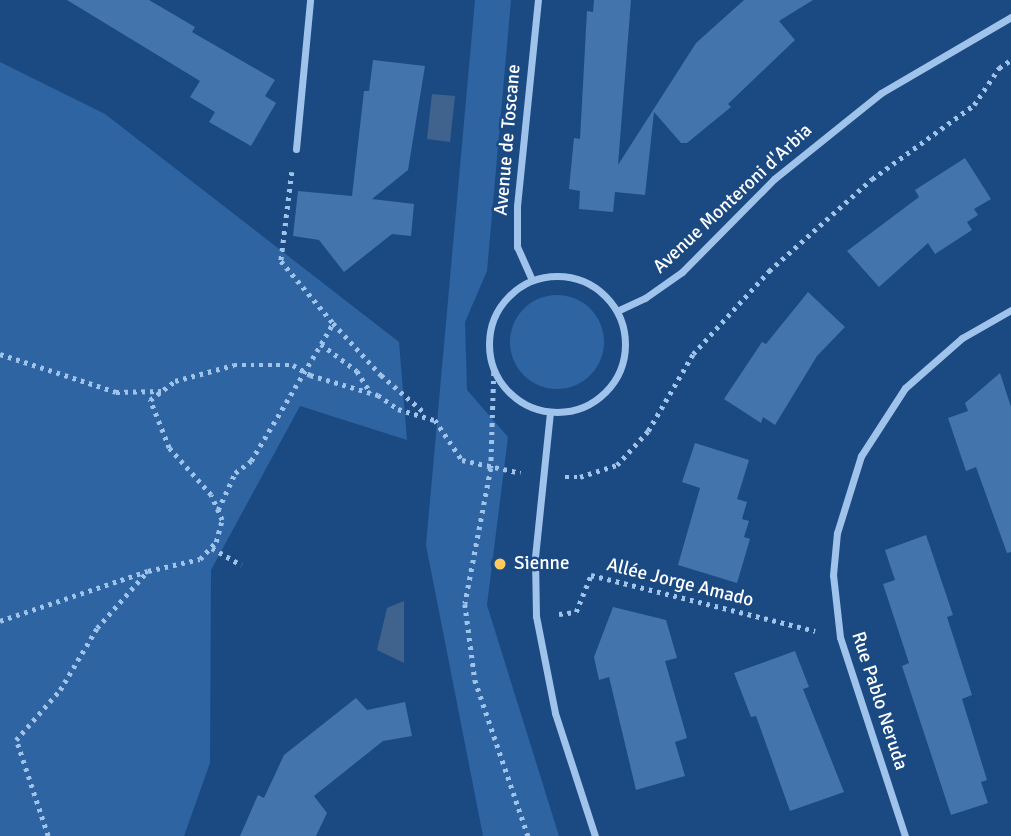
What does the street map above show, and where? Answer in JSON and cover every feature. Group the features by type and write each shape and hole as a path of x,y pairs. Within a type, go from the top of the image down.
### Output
{"street":[{"path":"296,149 310,0"},
{"name":"Avenue de Toscane","path":"532,280 517,247 517,206 538,0"},
{"name":"Avenue Monteroni d'Arbia","path":"617,311 645,299 682,272 774,179 870,101 943,53 1011,17"},
{"path":"570,277 592,286 617,311 625,346 612,383 595,400 573,410 550,412 526,405 508,391 494,372 488,349 494,318 512,293 532,280 570,277"},
{"name":"Rue Pablo Neruda","path":"905,836 840,637 833,575 837,533 861,456 881,420 932,361 994,316 1011,310"},
{"path":"550,412 535,558 536,616 555,713 595,836"}],"path":[{"path":"296,149 281,261 333,323 381,375 431,418 462,460 542,477 580,477 617,465 648,431 693,354 769,271 872,179 974,105 999,68 1011,60"},
{"path":"218,510 235,474 251,461 333,323"},
{"path":"321,344 357,370 372,394"},
{"path":"0,354 116,392 161,391"},
{"path":"0,619 9,619 148,571 200,559 212,548 222,520 218,510 211,495 169,448 150,400 175,381 234,365 293,365 304,372 372,394 398,409 431,418"},
{"path":"494,372 491,468 465,604 475,680 528,836"},
{"path":"212,548 241,565"},
{"path":"48,836 16,740 60,690 97,628 148,571"},
{"name":"Allée Jorge Amado","path":"536,616 576,612 591,575 840,637"}],"shaded area":[{"path":"475,0 511,0 487,271 465,322 467,390 508,437 487,605 559,836 483,836 426,545"},
{"path":"0,62 105,114 399,342 407,440 300,406 211,570 210,763 184,836 0,836"},
{"path":"432,94 455,96 450,142 427,139"},
{"path":"557,295 575,298 590,309 601,324 604,342 601,360 590,375 575,386 557,389 539,386 524,375 513,360 510,342 513,324 524,309 539,298"},
{"path":"404,601 404,663 377,650 387,608"}],"building":[{"path":"67,0 149,0 195,27 192,32 275,80 265,96 276,103 251,146 209,122 215,112 190,97 200,81"},
{"path":"594,0 631,0 618,165 696,43 744,0 813,0 779,21 795,40 728,104 731,107 687,143 681,143 654,112 645,195 615,192 613,212 579,209 580,191 569,189 574,138 580,139 587,11 593,12"},
{"path":"373,60 425,66 408,170 372,199 414,204 411,236 392,234 344,272 319,240 293,236 298,191 352,196 364,91 369,91"},
{"path":"965,158 991,199 974,209 978,215 967,222 972,230 935,254 928,243 879,287 847,251 919,197 915,190"},
{"path":"808,292 845,327 817,356 775,425 763,417 761,423 724,399 762,342 766,344"},
{"path":"1000,373 1011,407 1011,552 1007,553 976,467 966,471 948,418 968,411 965,403"},
{"path":"695,443 749,460 737,499 747,502 742,519 749,521 744,537 750,539 737,583 678,565 700,488 682,482"},
{"path":"926,535 953,615 947,617 972,695 962,699 987,780 981,782 988,803 951,815 902,666 909,663 883,584 895,580 885,550"},
{"path":"613,607 666,620 677,658 665,661 687,738 675,742 685,776 636,790 609,677 599,680 594,657"},
{"path":"795,651 809,687 803,689 844,792 790,811 756,716 751,717 734,673"},
{"path":"356,698 367,710 405,702 412,736 383,741 314,796 327,813 316,836 240,836 258,795 264,798 284,755"}],"place":[{"name":"Sienne","path":"500,564"}]}
